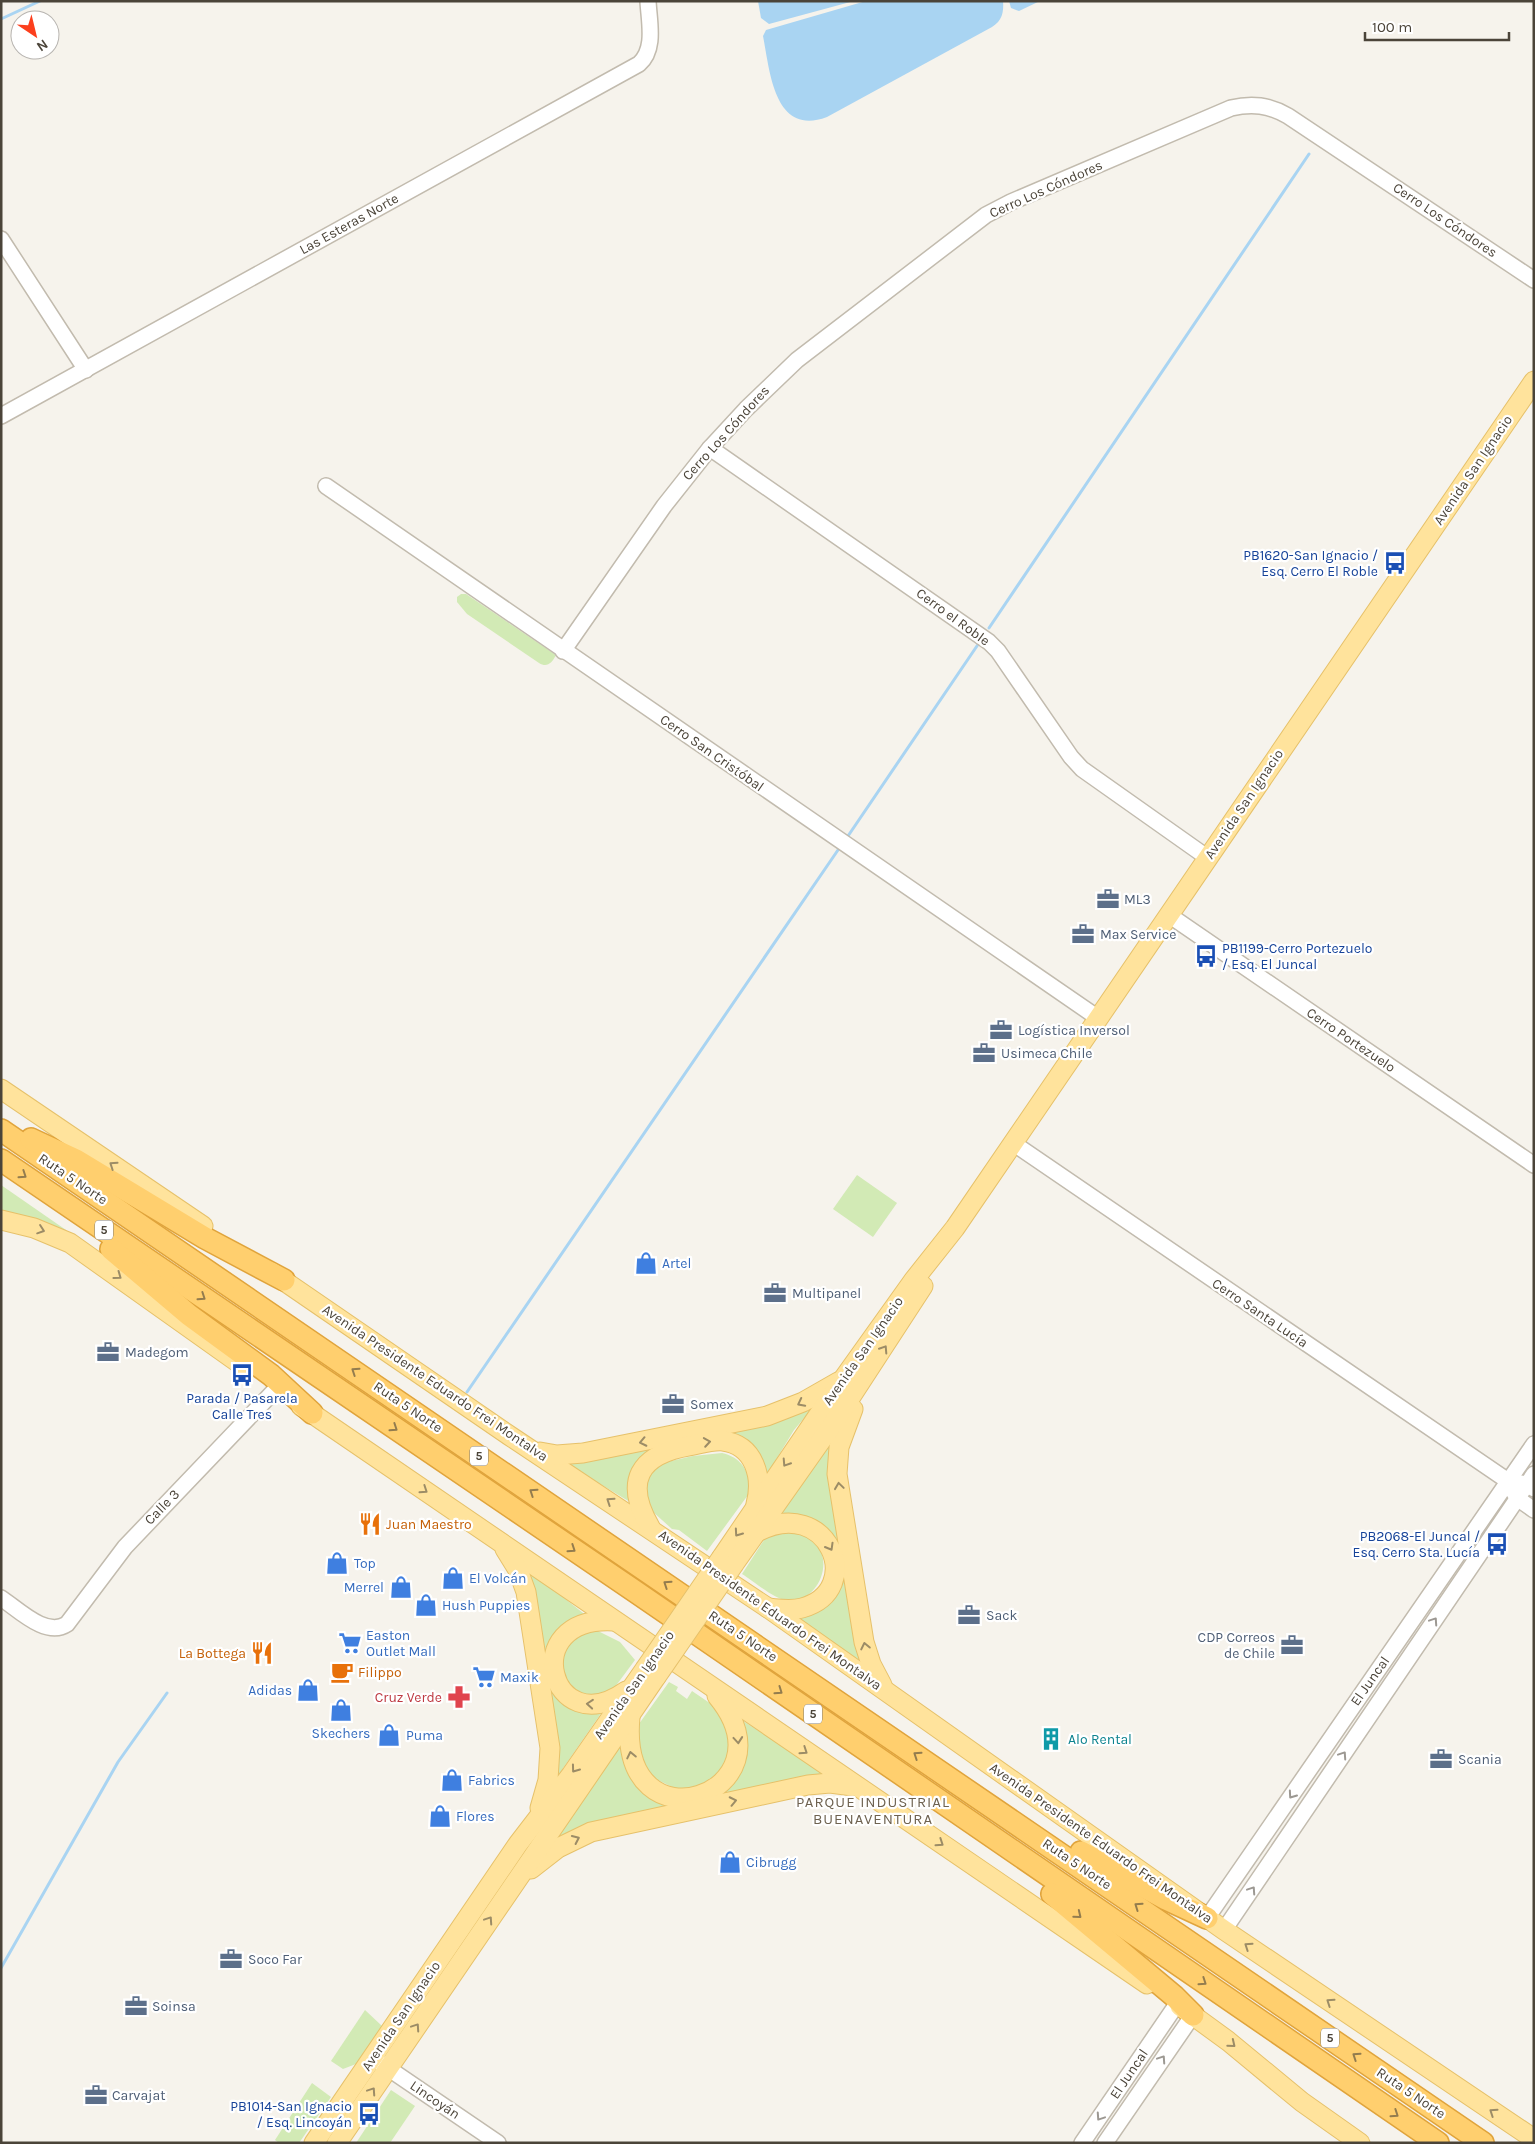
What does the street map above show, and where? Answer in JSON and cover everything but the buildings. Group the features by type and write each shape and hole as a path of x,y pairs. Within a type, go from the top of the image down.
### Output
{"highway":[{"path":"1,1129 38,1141 76,1160 205,1238 284,1280"},
{"name":"Ruta 5 Norte","path":"1,1129 1483,2143"},
{"name":"Ruta 5 Norte","path":"1,1160 636,1592 1438,2143"},
{"path":"46,1191 151,1284 189,1315 271,1375 312,1413"},
{"path":"957,1783 1146,1888 1207,1918"},
{"path":"961,1816 1174,1996 1185,2010"}],"main road":[{"name":"Avenida San Ignacio","path":"314,2143 340,2121 517,1879 630,1717 650,1673 728,1560 755,1509 843,1379 913,1281 955,1228 1534,381"},
{"name":"Avenida Presidente Eduardo Frei Montalva","path":"1,1088 768,1608 1224,1930 1534,2139"},
{"path":"1,1220 34,1228 70,1243 276,1389 1185,2010 1228,2040 1291,2094 1360,2143"},
{"name":"Avenida San Ignacio","path":"728,1560 757,1532 867,1373 927,1280 955,1228"},
{"path":"867,1373 861,1394 841,1437 837,1456 837,1474 864,1642 874,1672 886,1690"},
{"path":"530,1448 557,1455 583,1454 767,1416 803,1402 843,1379"},
{"path":"651,1528 640,1508 636,1493 638,1480 643,1468 662,1453 712,1441 724,1441 736,1445 751,1458 758,1478 758,1494 755,1509"},
{"path":"757,1532 779,1524 796,1524 808,1527 818,1532 826,1541 835,1559 836,1570 833,1582 826,1593 816,1602 796,1610 768,1608"},
{"path":"500,1543 514,1562 524,1585 549,1738 549,1770 536,1819"},
{"path":"614,1621 588,1623 567,1633 559,1642 555,1652 553,1663 555,1676 564,1693 574,1700 587,1705 606,1703 633,1686"},
{"name":"Avenida San Ignacio","path":"381,2063 518,1844 633,1686 650,1673"},
{"path":"630,1717 630,1753 634,1767 642,1779 660,1793 674,1798 690,1798 705,1794 718,1786 728,1775 735,1762 739,1748 738,1733 730,1716 706,1684"},
{"path":"517,1879 564,1845 603,1829 808,1785 830,1783 856,1786"},
{"path":"518,1844 529,1846 533,1855"},
{"name":"Avenida San Ignacio","path":"337,2143 340,2121"}],"street":[{"name":"Las Esteras Norte","path":"1,416 639,64 646,58 650,49 648,1"},
{"name":"Cerro Los Cóndores","path":"563,651 664,506 710,448 786,370 981,218 1018,199 1240,106 1264,106 1288,116 1534,280"},
{"path":"1,238 86,370"},
{"name":"Cerro el Roble","path":"710,448 989,642 998,651 1071,757 1082,769 1208,858"},
{"name":"Cerro San Cristóbal","path":"326,486 1098,1018"},
{"name":"Cerro Portezuelo","path":"1169,915 1534,1165"},
{"name":"Cerro Santa Lucía","path":"1013,1144 1508,1481 1517,1498 1534,1510"},
{"name":"Calle 3","path":"1,1598 43,1626 56,1629 61,1628 71,1620 110,1566 144,1526 276,1389"},
{"name":"El Juncal","path":"1207,1918 1534,1444"},
{"name":"Cerro Santa Lucía","path":"1508,1481 1532,1482"},
{"name":"El Juncal","path":"1224,1930 1517,1498 1532,1482"},
{"name":"El Juncal","path":"1082,2143 1127,2077 1185,2010"},
{"name":"El Juncal","path":"1105,2143 1143,2087 1185,2010"},
{"name":"Lincoyán","path":"381,2063 498,2143"},
{"path":"1127,2077 1143,2087"}],"green space":[{"path":"461,594 466,594 556,655 553,660 547,665 539,663 467,614 457,602 457,597"},
{"path":"857,1175 897,1203 873,1237 833,1209"},
{"path":"1,1185 66,1230 63,1234 1,1215"},
{"path":"816,1404 794,1430 766,1476 715,1434 630,1476 628,1491 630,1502 559,1459"},
{"path":"825,1448 833,1448 866,1666 833,1647 795,1615 812,1611 840,1556 776,1519"},
{"path":"722,1453 735,1458 744,1468 749,1481 748,1495 707,1551 679,1530 672,1529 652,1511 646,1501 647,1478 658,1464 693,1456"},
{"path":"778,1531 805,1535 817,1545 822,1555 821,1578 807,1595 797,1600 780,1599 742,1574 766,1537"},
{"path":"524,1566 588,1617 547,1666 602,1712 557,1777"},
{"path":"594,1629 620,1642 635,1660 612,1691 586,1699 565,1684 559,1654 565,1643"},
{"path":"669,1682 678,1687 676,1691 687,1699 692,1691 720,1710 731,1726 726,1772 686,1794 642,1772 636,1728"},
{"path":"740,1719 835,1779 551,1846 622,1743 630,1769 646,1792 716,1796"},
{"path":"365,2010 382,2026 356,2064 343,2069 331,2061"},
{"path":"312,2083 331,2097 299,2143 279,2143 275,2140"},
{"path":"391,2090 415,2106 390,2143 356,2143"}],"water":[{"path":"758,1 854,1 769,24 761,18"},
{"path":"866,1 1003,1 1003,9 1002,16 992,27 827,117 809,121 796,118 785,109 772,82 763,36 766,30"},
{"path":"1009,1 1040,1 1019,11 1011,8"}],"waterway":[{"path":"1,19 40,1"},
{"path":"989,628 1309,154"},
{"path":"848,836 979,643"},
{"path":"467,1392 838,850"},
{"path":"1,1968 118,1762 167,1693"}],"place":[{"name":"PB1620-San Ignacio / Esq. Cerro El Roble","path":"1395,563"},
{"name":"ML3","path":"1108,899"},
{"name":"Max Service","path":"1083,934"},
{"name":"PB1199-Cerro Portezuelo / Esq. El Juncal","path":"1206,956"},
{"name":"Logística Inversol","path":"1001,1030"},
{"name":"Usimeca Chile","path":"984,1053"},
{"name":"Artel","path":"646,1263"},
{"name":"Multipanel","path":"775,1293"},
{"name":"Madegom","path":"108,1352"},
{"name":"Parada / Pasarela Calle Tres","path":"242,1375"},
{"name":"Somex","path":"673,1404"},
{"name":"Juan Maestro","path":"370,1524"},
{"name":"PB2068-El Juncal / Esq. Cerro Sta. Lucía","path":"1497,1544"},
{"name":"Top","path":"337,1563"},
{"name":"El Volcán","path":"453,1578"},
{"name":"Merrel","path":"401,1587"},
{"name":"Hush Puppies","path":"426,1605"},
{"name":"Sack","path":"969,1615"},
{"name":"Easton Outlet Mall","path":"350,1643"},
{"name":"CDP Correos de Chile","path":"1292,1645"},
{"name":"La Bottega","path":"262,1653"},
{"name":"Filippo","path":"342,1672"},
{"name":"Maxik","path":"484,1677"},
{"name":"Adidas","path":"308,1690"},
{"name":"Cruz Verde","path":"459,1697"},
{"name":"Skechers","path":"341,1710"},
{"name":"Puma","path":"389,1735"},
{"name":"Alo Rental","path":"1051,1739"},
{"name":"Scania","path":"1441,1759"},
{"name":"Fabrics","path":"452,1780"},
{"name":"Flores","path":"440,1816"},
{"name":"Cibrugg","path":"730,1862"},
{"name":"Soco Far","path":"231,1959"},
{"name":"Soinsa","path":"136,2006"},
{"name":"Carvajat","path":"96,2095"},
{"name":"PB1014-San Ignacio / Esq. Lincoyán","path":"369,2114"}],"district":[{"name":"PARQUE INDUSTRIAL BUENAVENTURA","path":"873,1810"}]}
